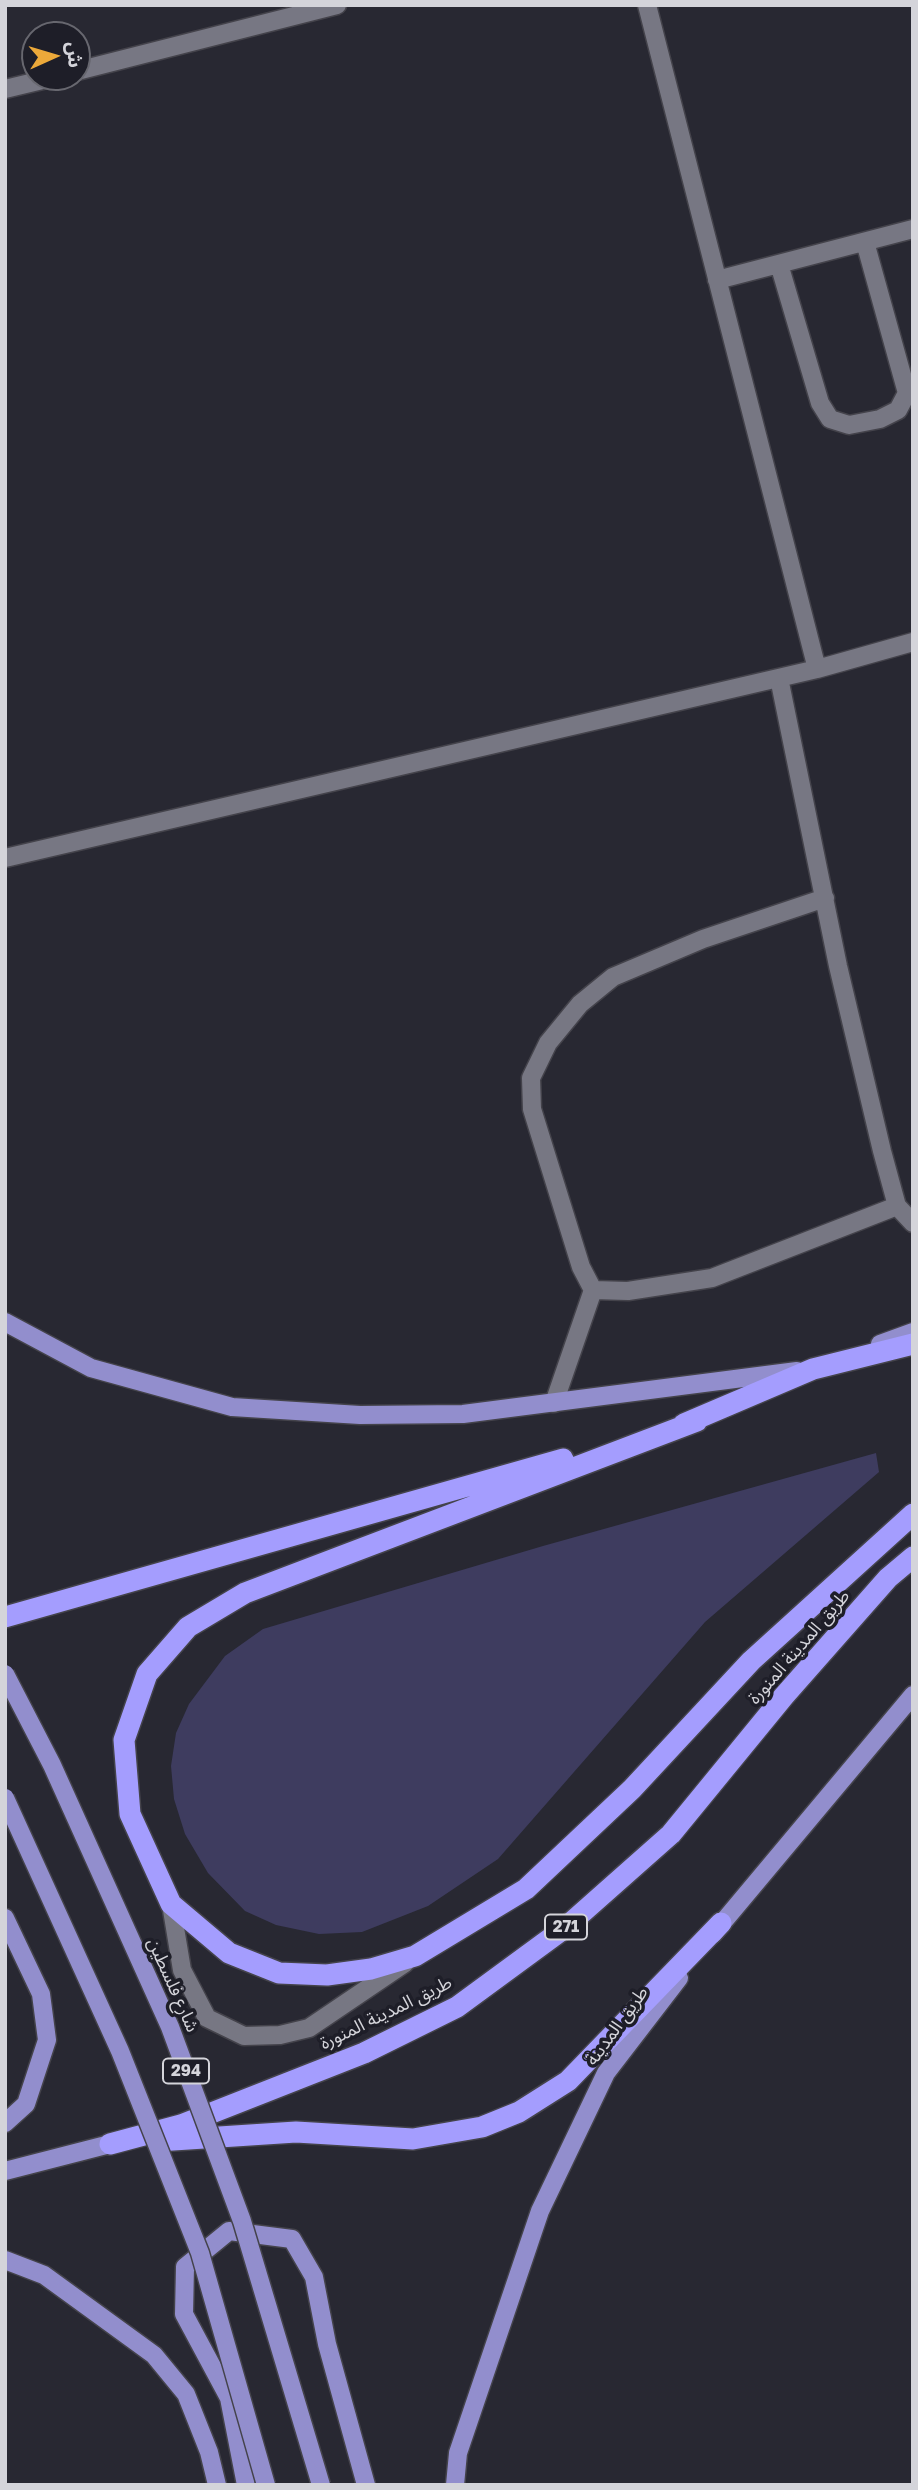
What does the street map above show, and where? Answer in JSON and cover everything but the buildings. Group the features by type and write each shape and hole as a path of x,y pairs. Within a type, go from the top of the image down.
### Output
{"highway":[{"path":"913,1343 813,1369 697,1421 245,1593 188,1627 148,1674 124,1740 130,1814 171,1904 229,1953 279,1973 327,1975 371,1969 415,1956 526,1889 632,1789 751,1661 913,1514"},
{"path":"5,1617 697,1421"},
{"name":"طريق المدينة المنورة","path":"110,2144 181,2125 364,2053 468,1999 566,1927 671,1834 785,1696 888,1578 913,1557"},
{"path":"110,2144 296,2132 413,2139 482,2127 519,2112 568,2081 721,1923"}],"main road":[{"path":"5,1322 91,1368 232,1407 360,1415 463,1414 813,1369 913,1332"},
{"name":"شارع فلسطين","path":"5,1674 52,1765 170,2027 242,2221 321,2485"},
{"name":"طريق المدينة","path":"455,2485 458,2453 540,2211 606,2073 721,1923 913,1695"},
{"path":"5,1798 120,2051 200,2253 266,2485"},
{"path":"5,1918 41,1994 47,2040 26,2104 5,2123"},
{"name":"طريق المدينة المنورة","path":"5,2171 110,2144"},
{"path":"246,2485 229,2398 184,2314 185,2267 229,2231 292,2239 314,2277 327,2344 366,2485"},
{"path":"5,2260 44,2275 154,2355 186,2394 209,2452 217,2485"}],"street":[{"path":"91,67 337,5"},
{"path":"647,5 817,669"},
{"path":"717,280 913,229"},
{"path":"779,264 820,403 830,419 849,425 880,419 898,410 907,393 865,242"},
{"path":"5,858 817,669 913,642"},
{"path":"779,678 869,1098 897,1206 913,1223"},
{"path":"554,1403 593,1290 581,1267 532,1110 531,1078 548,1042 580,1004 613,977 703,939 825,898"},
{"path":"593,1290 628,1291 712,1278 897,1206"},
{"path":"171,1904 182,1970 207,2018 244,2036 280,2035 309,2028 415,1956"}],"shaded area":[{"path":"876,1453 879,1472 705,1622 498,1859 428,1906 362,1932 319,1934 276,1925 245,1911 208,1873 185,1834 174,1799 171,1766 176,1733 189,1704 225,1656 263,1629 543,1546"}]}
